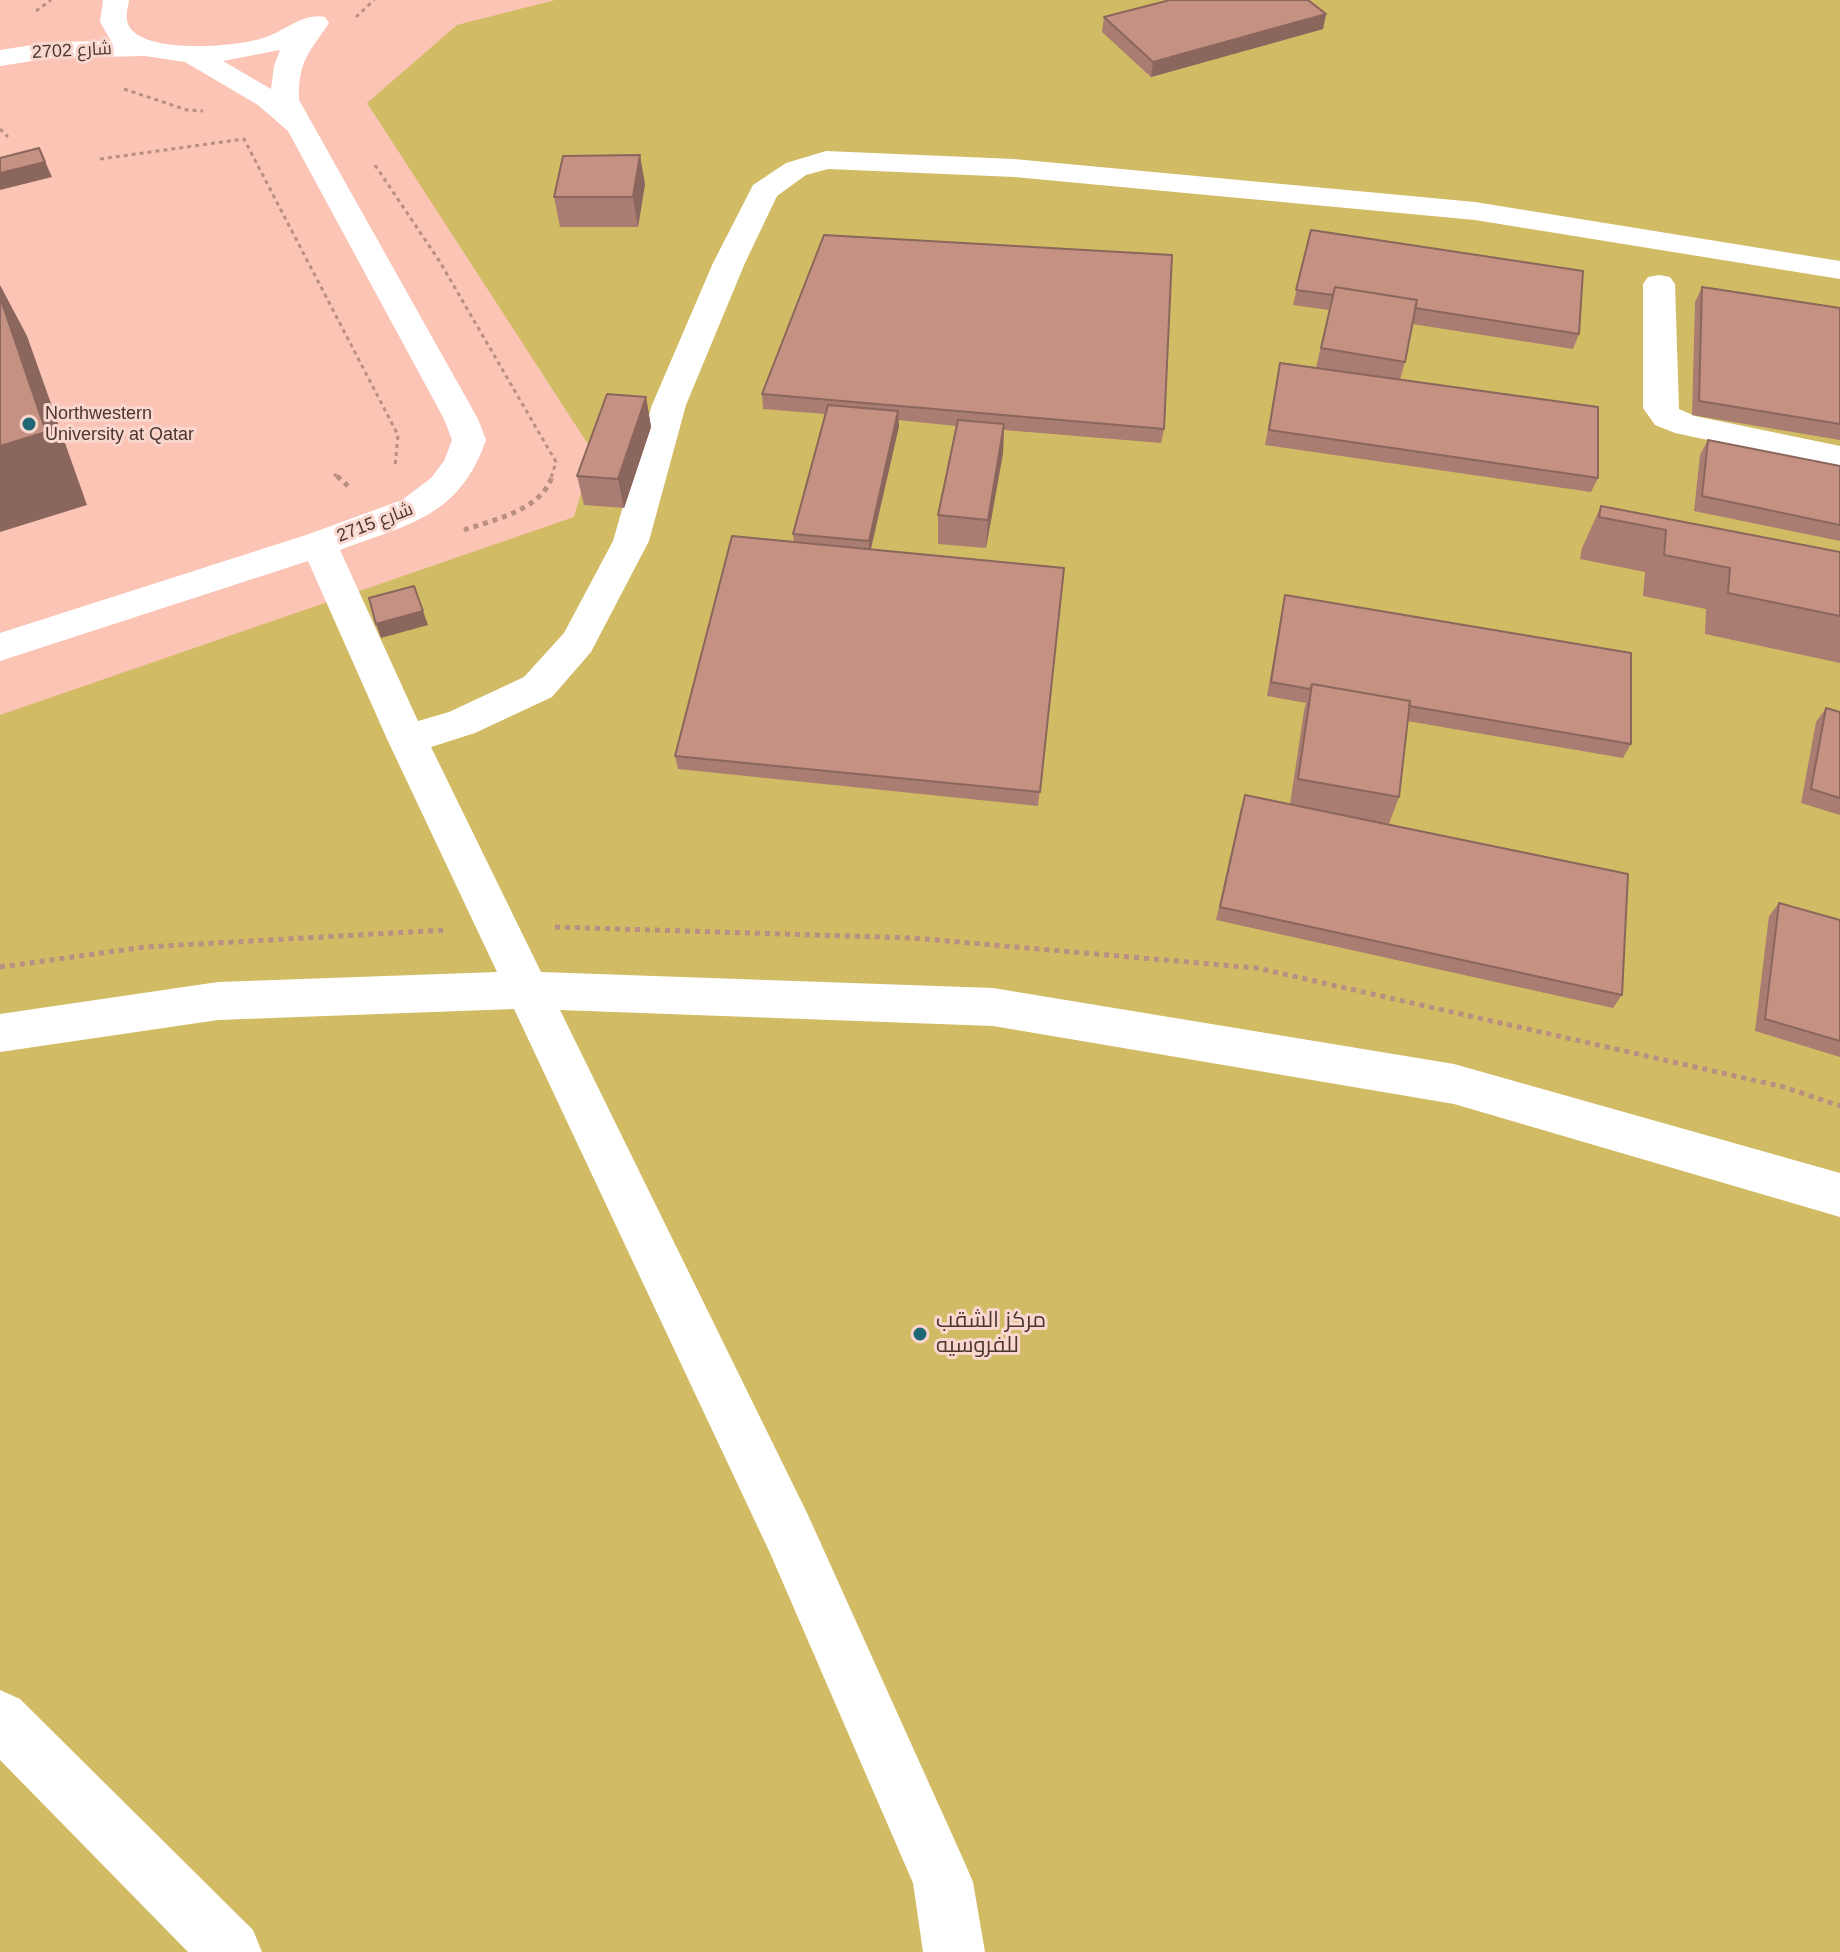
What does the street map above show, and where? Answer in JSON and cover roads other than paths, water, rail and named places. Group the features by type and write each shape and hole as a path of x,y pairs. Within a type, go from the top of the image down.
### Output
{"street":[{"name":"شارع 2702","path":"83,15 110,0"},
{"path":"116,0 112,11 115,25 126,38 145,48"},
{"name":"شارع 2715","path":"0,647 319,544 415,509 443,486 460,465 469,440 461,419 285,100 283,74 295,48 324,14 292,37 262,47 195,56"},
{"name":"شارع 2702","path":"0,50 57,27"},
{"name":"شارع 2702","path":"0,58 52,50 145,48 195,56"},
{"name":"شارع 2715","path":"195,56 268,99 298,125"},
{"path":"407,739 461,723 538,687 578,642 631,541 669,405 729,263 764,191 796,169 826,160 1014,168 1459,210 1840,270"},
{"path":"1659,284 1660,408 1667,417 1687,425 1840,457"},
{"path":"319,544 407,739 789,1534 943,1882 954,1952"},
{"path":"0,1033 218,1001 528,990 993,1007 1454,1084 1840,1195"},
{"path":"0,1719 231,1952"}],"place":[{"name":"Northwestern University at Qatar","path":"29,424"},
{"name":"مركز الشقب للفروسيه","path":"920,1334"}]}
